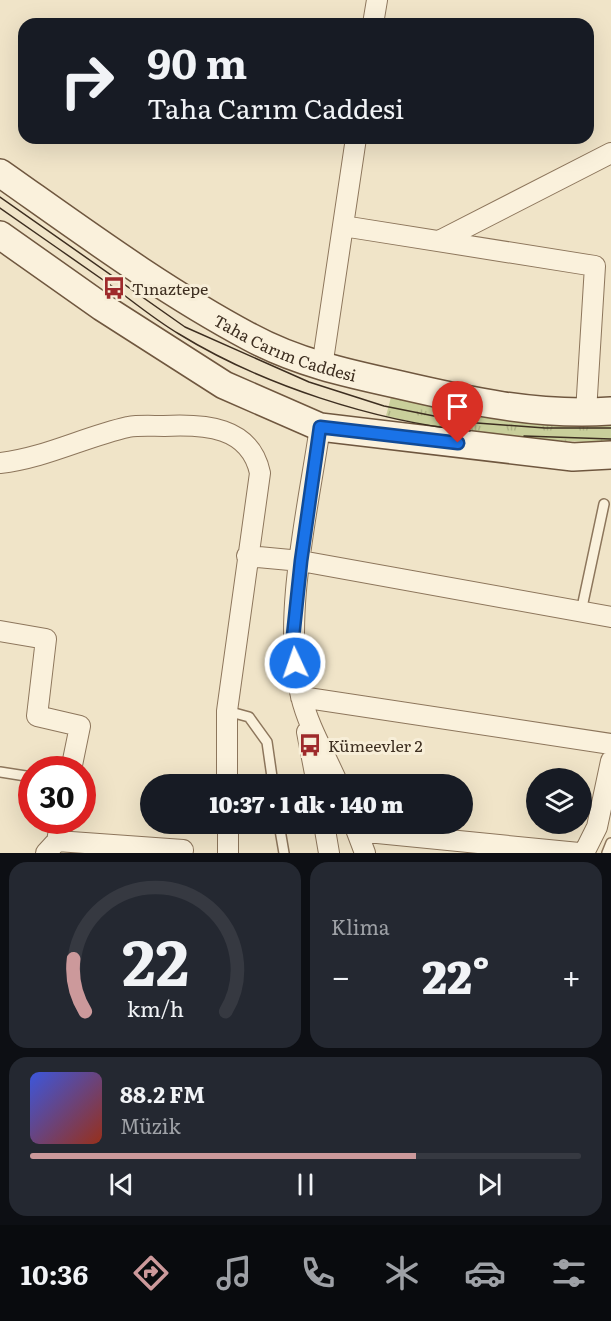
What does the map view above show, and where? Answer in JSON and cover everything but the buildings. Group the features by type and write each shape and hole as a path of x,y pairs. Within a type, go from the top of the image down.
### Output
{"main road":[{"name":"Taha Carım Caddesi","path":"0,173 134,267 251,338 322,367 481,404 570,414 598,412"},
{"path":"0,236 102,307 224,385 320,427 573,457 611,455"}],"street":[{"path":"374,18 377,0"},
{"path":"322,367 355,144"},
{"path":"441,240 611,153"},
{"path":"343,226 595,266 598,412"},
{"path":"0,463 25,460 129,427 197,424 240,438 250,447 257,459 260,472 227,711 227,774"},
{"path":"315,774 292,646 301,561 320,427"},
{"path":"247,556 301,561 611,617"},
{"path":"0,631 46,639 36,716 80,726 74,756"},
{"path":"301,697 611,744"},
{"path":"301,697 334,774"},
{"path":"584,853 604,828 611,761"},
{"path":"228,834 228,853"},
{"path":"326,834 329,853"},
{"path":"358,834 364,853"},
{"path":"416,834 579,853"},
{"path":"52,847 183,850"}],"lane":[{"path":"581,612 604,504"},
{"path":"227,711 249,717 267,742 272,774"},
{"path":"0,772 18,775"},
{"path":"281,834 284,853"},
{"path":"607,853 611,843"}],"green space":[{"path":"391,397 480,415 611,422 611,442 497,436 442,428 386,416"}],"tram line":[{"path":"0,197 185,327 309,382 384,406 464,422 545,428 611,428"},
{"path":"0,208 171,329 246,369 320,398 358,409 396,419 470,431"},
{"path":"524,436 611,439"}],"place":[{"name":"Tınaztepe","path":"114,288"},
{"name":"Kümeevler 2","path":"310,745"}],"route":[{"path":"295,663 292,646 301,561 320,427 458,443"}]}
